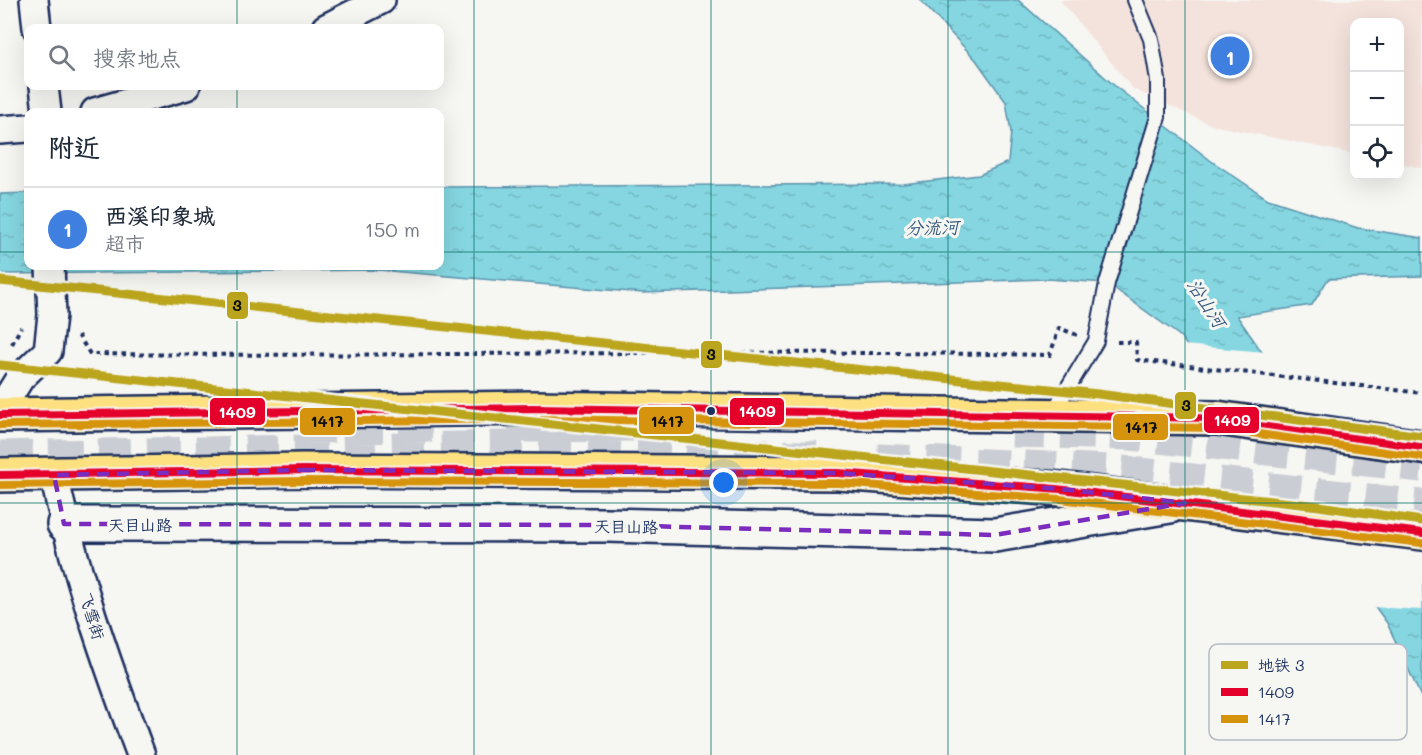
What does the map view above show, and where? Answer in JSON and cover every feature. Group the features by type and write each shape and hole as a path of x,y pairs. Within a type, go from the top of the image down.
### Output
{"main road":[{"path":"0,415 533,408 1052,414 1218,418 1422,447"},
{"name":"天目山路","path":"0,475 303,470 838,473 1061,489 1411,531"},
{"name":"天目山路","path":"64,524 594,525 995,535 1185,503"}],"street":[{"path":"34,0 37,24"},
{"path":"334,24 381,0"},
{"path":"44,90 47,108"},
{"path":"109,108 172,90"},
{"path":"0,130 24,128"},
{"path":"0,410 20,378 48,351 52,315 50,270"},
{"name":"飞雪街","path":"54,475 64,524 114,682 141,755"}],"lane":[{"path":"1052,414 1096,341 1107,283 1158,117 1158,80 1151,39 1135,0"}],"path":[{"path":"76,332 90,354 262,356 787,351 1050,356 1059,328"},
{"path":"1136,342 1137,360 1422,393"}],"highlighted area":[{"path":"303,470 838,473 1061,489 1185,503 995,535 606,525 64,524 54,475"}],"shaded area":[{"path":"1060,0 1422,0 1422,168 1404,164 1404,18 1350,18 1350,153 1212,125 1133,89"}],"water":[{"path":"920,0 1018,0 1116,87 1210,160 1268,199 1358,228 1422,238 1422,276 1328,279 1312,305 1237,316 1422,584 1422,699 1407,666 1407,644 1397,644 1387,623 1180,336 1107,283 1047,279 643,293 378,270 444,270 444,187 903,184 979,175 1008,162 1011,132 1006,102 976,60"},
{"path":"24,193 24,270 378,270 0,274 0,194"}],"pier":[{"path":"1183,345 1266,352 1422,579 1422,610 1372,607"}],"tunnel":[{"path":"508,426 633,425"},
{"path":"301,427 438,426"},
{"path":"1012,431 1131,434 1422,466"},
{"path":"0,457 507,447 829,458"},
{"path":"877,460 1113,471 1422,506"}],"metro line":[{"name":"3","path":"0,281 1098,394 1422,436"},
{"name":"3","path":"0,365 1319,506 1422,521"}],"transit line":[{"name":"1409","path":"0,415 533,408 1217,418 1422,447"},
{"name":"1417","path":"0,425 533,419 1216,428 1421,457"},
{"name":"1409","path":"0,475 303,470 838,473 1061,489 1422,533"},
{"name":"1417","path":"0,485 303,481 838,483 1060,499 1421,543"}],"place":[{"name":"西溪印象城","path":"1230,56"}],"water label":[{"name":"分流河","path":"932,227"},
{"name":"沿山河","path":"1207,303"}]}
